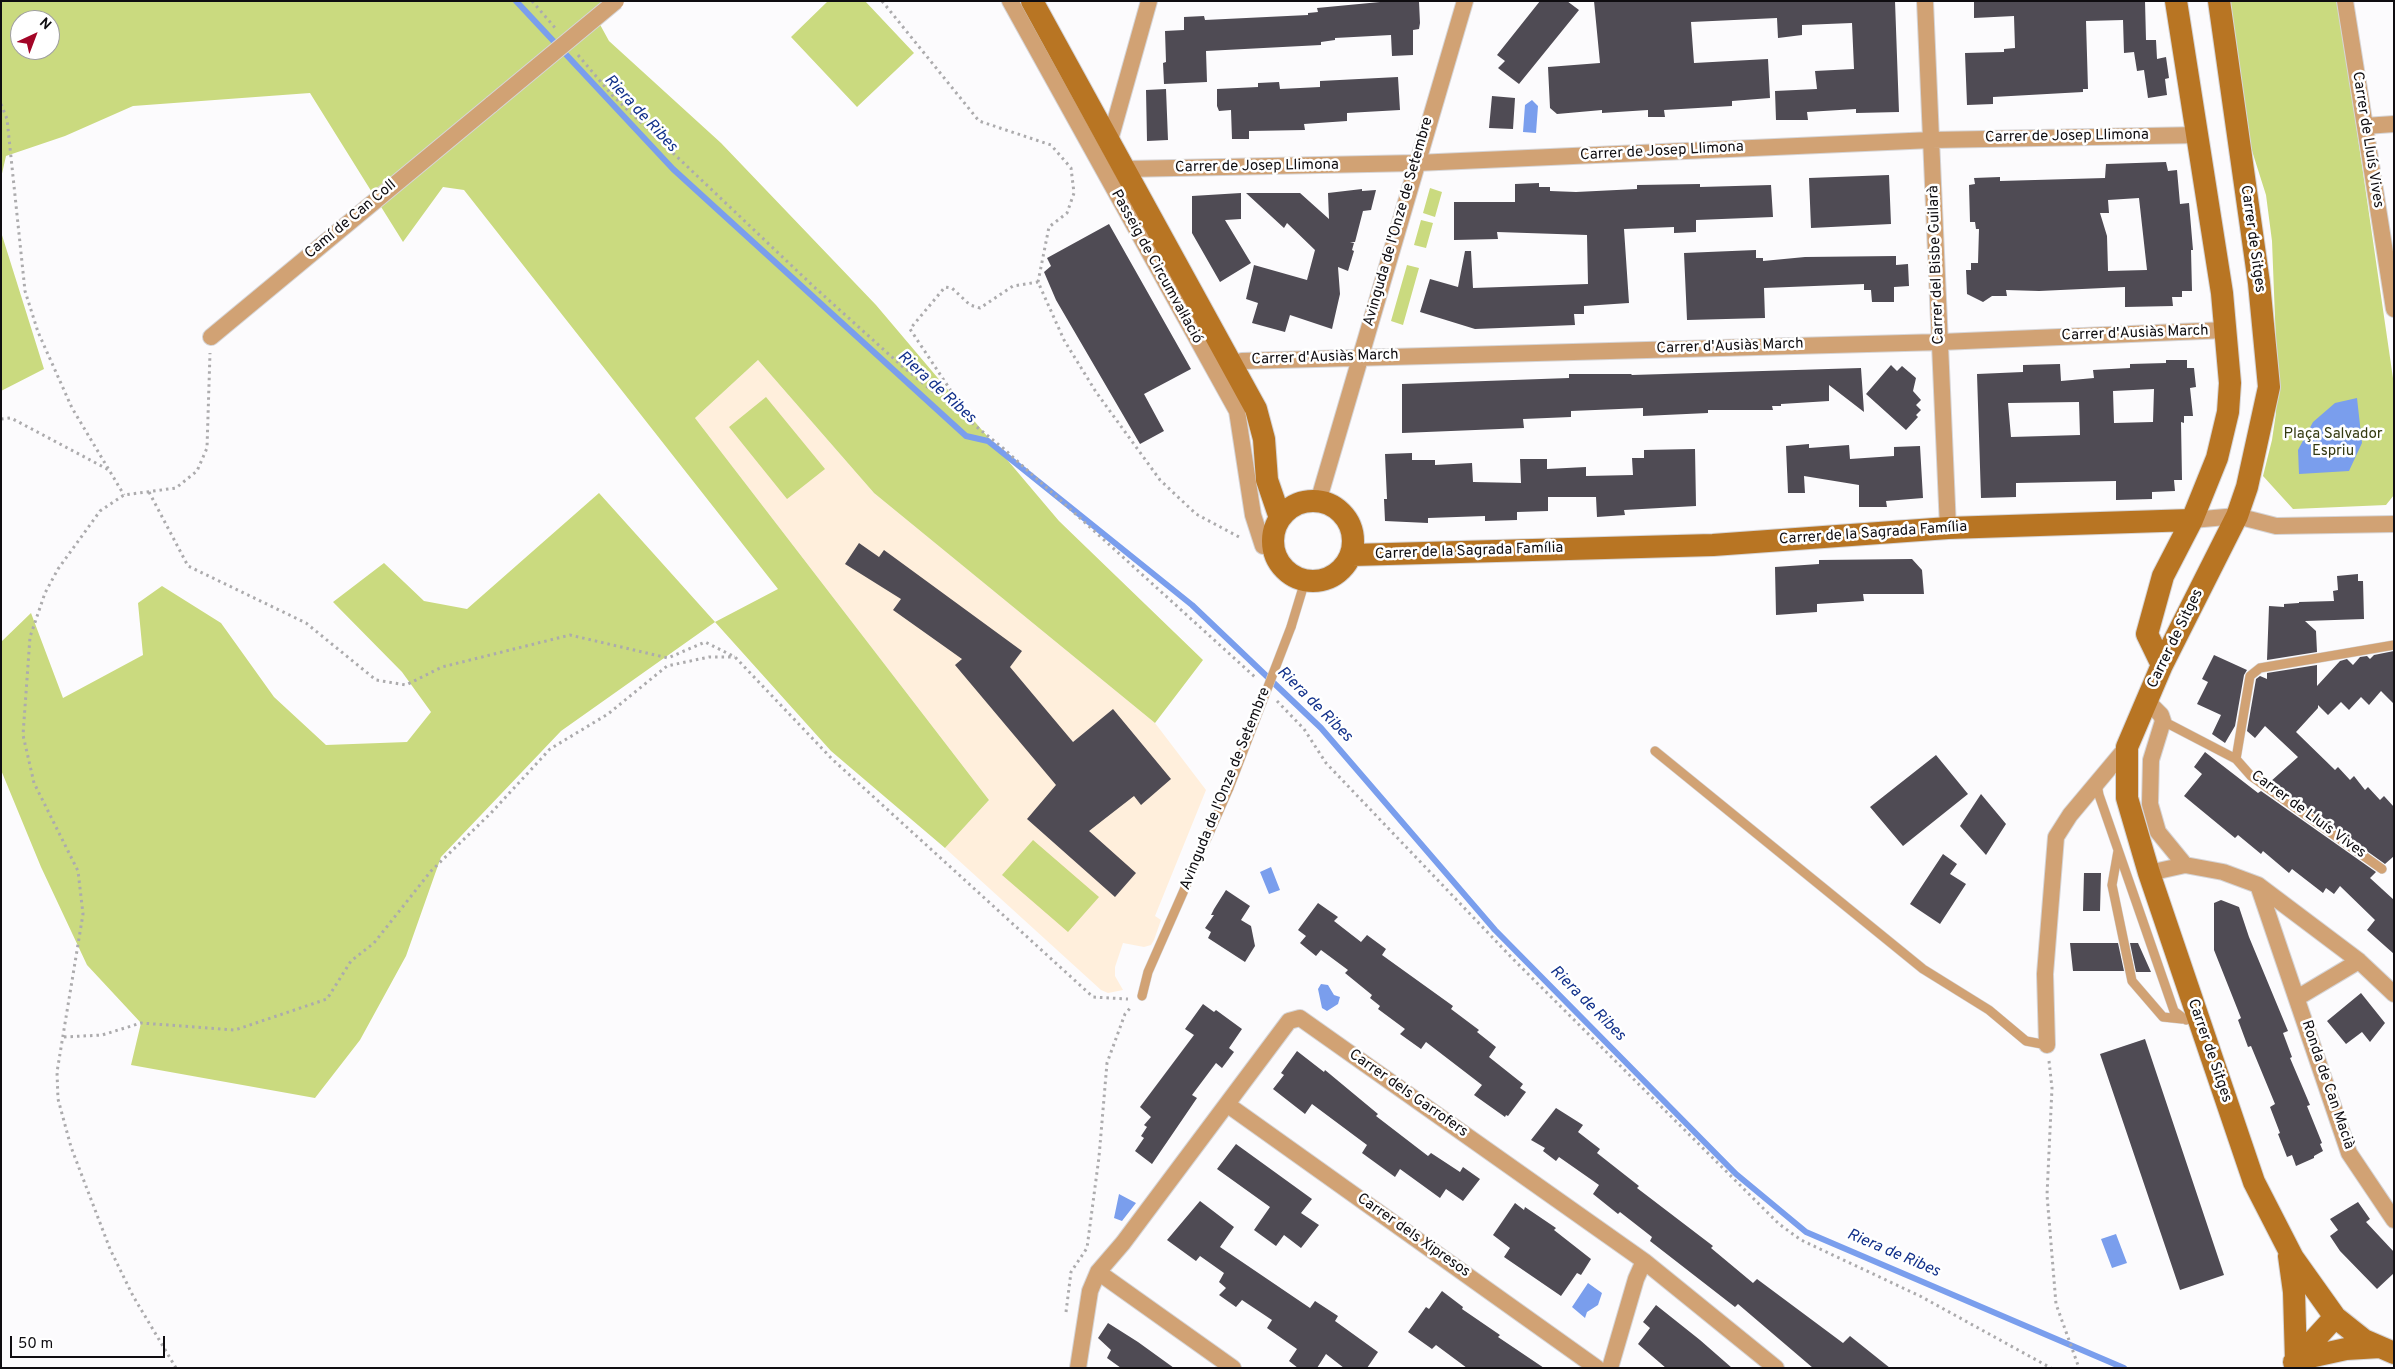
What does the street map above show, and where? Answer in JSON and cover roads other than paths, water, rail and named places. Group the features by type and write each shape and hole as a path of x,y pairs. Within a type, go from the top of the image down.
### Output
{"street":[{"name":"Camí de Can Coll","path":"211,337 616,1"},
{"name":"Passeig de Circumval·lació","path":"1010,1 1236,411 1253,515 1263,546"},
{"name":"Passeig de Circumval·lació","path":"1032,1 1234,365 1256,409 1264,438 1267,480 1280,518"},
{"path":"1110,140 1150,1"},
{"name":"Avinguda de l'Onze de Setembre","path":"1318,502 1465,1"},
{"name":"Carrer del Bisbe Guilarà","path":"1925,1 1948,528"},
{"path":"2162,665 2146,634 2162,576 2192,520 2217,458 2228,412 2230,384 2226,330 2199,134 2176,1"},
{"name":"Carrer de Sitges","path":"2220,1 2259,283 2269,388 2247,487 2237,516 2162,665 2128,747 2127,798 2192,1018 2254,1182 2291,1254"},
{"name":"Carrer de Lluís Vives","path":"2345,1 2394,309"},
{"path":"2365,126 2394,124"},
{"name":"Carrer de Josep Llimona","path":"1126,169 1416,163 1932,140 2199,134"},
{"name":"Carrer d'Ausiàs March","path":"1234,365 1242,361 1941,342 2226,330"},
{"path":"1304,502 1318,502 1331,505 1344,516 1350,526 1353,542 1352,555 1334,576 1316,582 1305,581 1293,576 1278,562 1273,547 1274,533 1280,518 1294,506 1304,502"},
{"name":"Carrer de la Sagrada Família","path":"1352,555 1713,545 1948,528 2192,520 2237,516 2276,526 2394,524"},
{"path":"2147,701 2161,715 2163,721 2151,760 2150,804 2158,832 2185,866"},
{"path":"2047,1045 2045,974 2056,837 2070,815 2128,747"},
{"path":"2149,873 2185,866 2223,872 2258,885 2359,961 2394,994"},
{"name":"Ronda de Can Macià","path":"2258,885 2349,1152 2394,1220"},
{"path":"2297,998 2359,961"},
{"name":"Carrer dels Garrofers","path":"1098,1272 1123,1243 1289,1021 1300,1018 1644,1261 1776,1368"},
{"name":"Carrer dels Xipresos","path":"1228,1105 1597,1368"},
{"path":"2291,1254 2336,1316 2364,1340 2387,1350"},
{"path":"2291,1254 2294,1292 2292,1364"},
{"path":"1610,1368 1636,1278 1644,1261"},
{"path":"1078,1368 1090,1291 1098,1272 1233,1368"},
{"path":"2292,1364 2336,1316"},
{"path":"2292,1364 2346,1349 2387,1350"}],"lane":[{"name":"Avinguda de l'Onze de Setembre","path":"1142,996 1148,972 1229,788 1291,627 1305,581"},
{"name":"Carrer de Lluís Vives","path":"2236,759 2250,676 2260,668 2394,645"},
{"name":"Carrer de Lluís Vives","path":"2163,721 2236,759 2252,776 2382,869"},
{"path":"1655,751 1923,970 1988,1010 2026,1041 2047,1045"},
{"path":"2097,783 2099,795 2174,1011 2192,1018"},
{"path":"2118,851 2112,885 2132,981 2163,1017 2192,1018"}],"water":[{"path":"1532,100 1538,106 1536,133 1523,132 1525,105"},
{"path":"2357,398 2362,443 2349,471 2299,474 2298,450 2313,422 2335,403"},
{"path":"1271,867 1280,890 1269,894 1260,872"},
{"path":"1321,984 1328,985 1334,995 1340,997 1338,1004 1327,1011 1322,1008 1318,989"},
{"path":"1119,1194 1136,1203 1122,1221 1114,1218"},
{"path":"2116,1234 2127,1263 2112,1268 2101,1239"},
{"path":"1588,1283 1602,1293 1598,1305 1587,1312 1585,1318 1572,1307"}],"waterway":[{"name":"Riera de Ribes","path":"516,1 673,169 966,436 988,441 1192,605 1321,728 1495,930 1736,1174 1806,1232 2124,1368"}],"park label":[{"name":"Plaça Salvador Espriu","path":"2333,444"}]}
